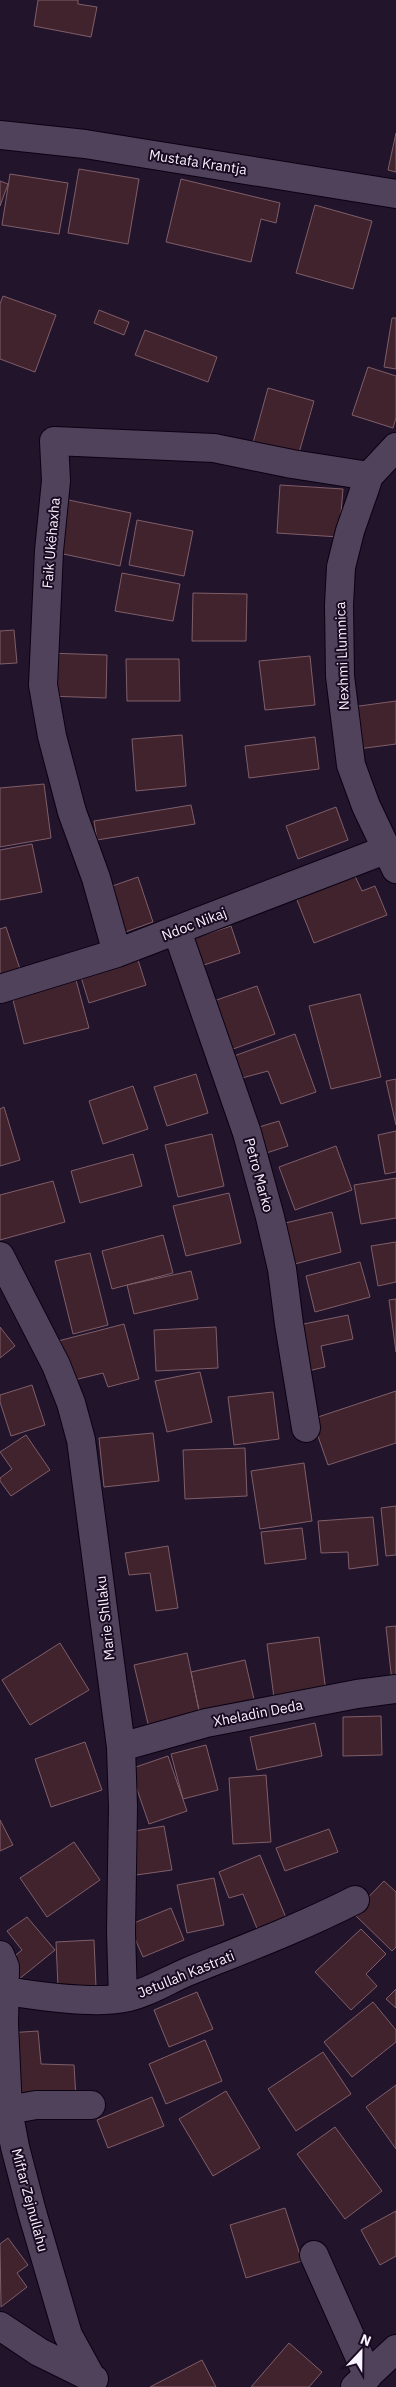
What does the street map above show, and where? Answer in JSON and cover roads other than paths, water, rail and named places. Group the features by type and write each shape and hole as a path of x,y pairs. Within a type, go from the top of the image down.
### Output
{"street":[{"name":"Mustafa Krantja","path":"0,136 86,144 396,194"},
{"name":"Faik Ukëhaxha","path":"117,953 96,878 72,812 52,736 43,685 49,551 56,480 54,441 214,448 292,464 369,476"},
{"name":"Nexhmi Llumnica","path":"390,860 366,806 351,765 340,676 339,605 341,567 350,531 369,476 396,447"},
{"name":"Ndoc Nikaj","path":"0,989 117,953 390,860"},
{"name":"Petro Marko","path":"176,932 247,1133 270,1216 282,1269 306,1428"},
{"name":"Marie Shllaku","path":"0,1256 56,1365 71,1403 81,1440 121,1747 123,1807 121,1932 123,1998"},
{"name":"Xheladin Deda","path":"121,1747 206,1723 347,1696 396,1689"},
{"name":"Jetullah Kastrati","path":"6,1991 76,1999 123,1998 151,1990 185,1973 309,1923 355,1900"},
{"name":"Miftar Zejnullahu","path":"0,1955 5,1967 4,2024 8,2110 32,2212 68,2335 98,2382"},
{"path":"8,2110 36,2105 90,2105"},
{"path":"314,2255 361,2382 396,2349"},
{"path":"0,2326 39,2352 98,2382"}]}
